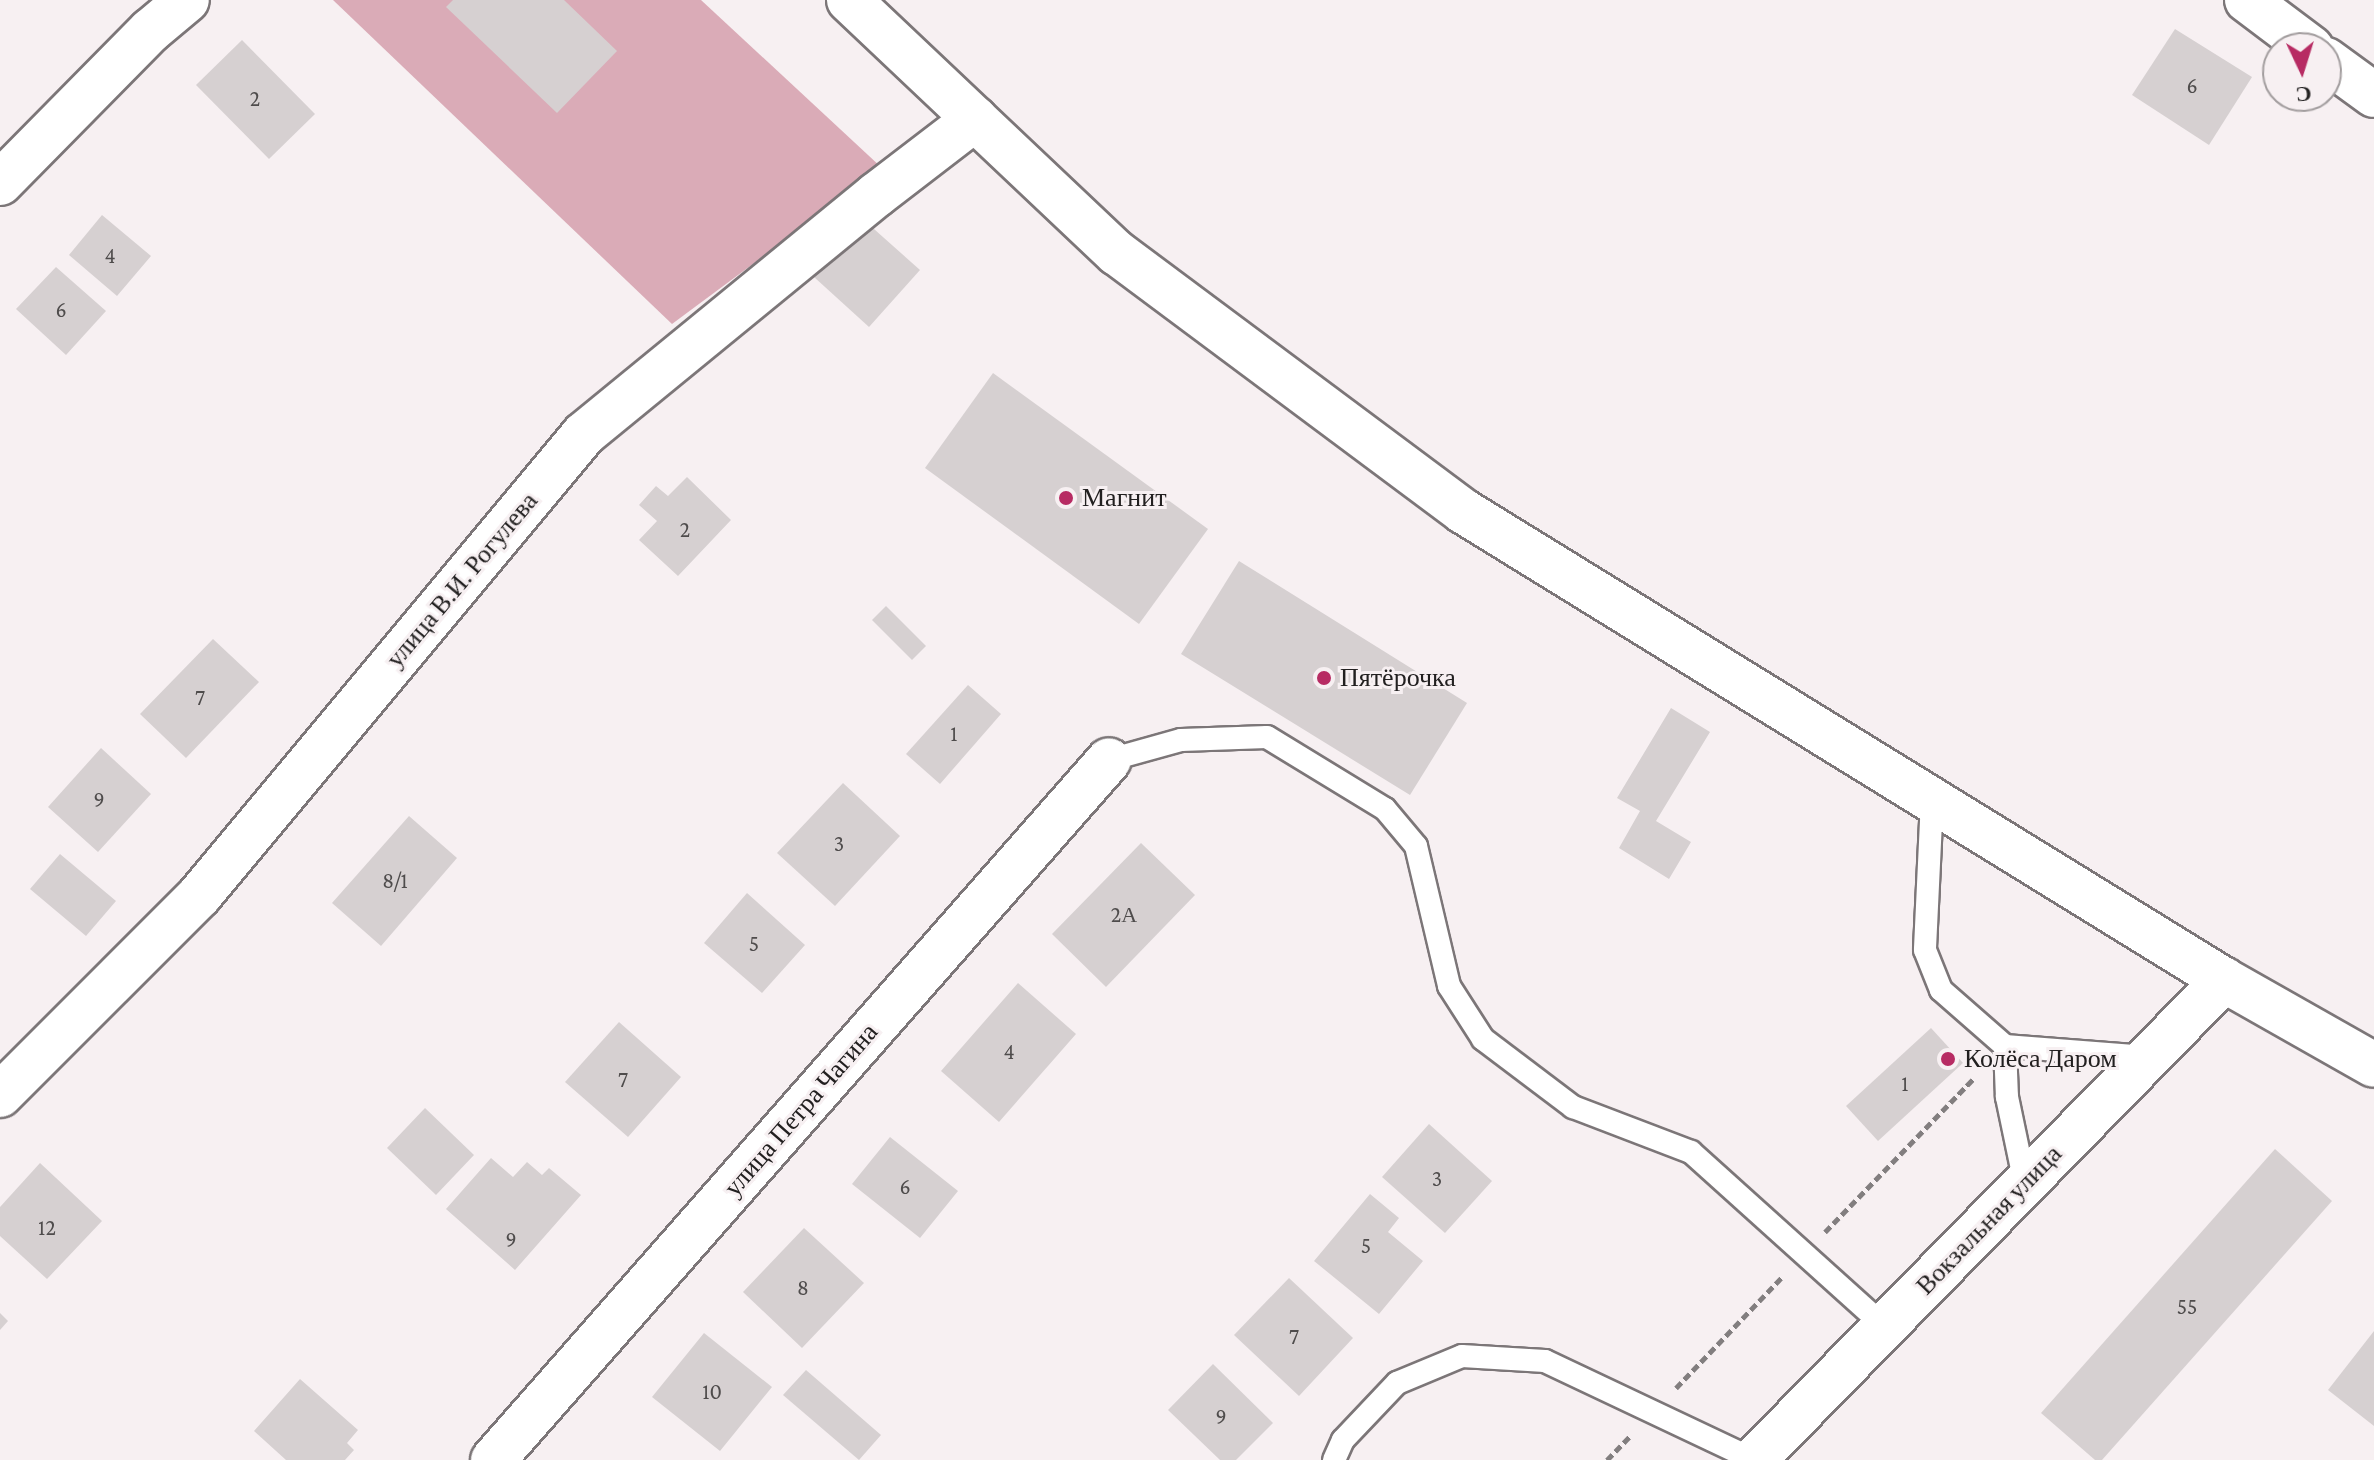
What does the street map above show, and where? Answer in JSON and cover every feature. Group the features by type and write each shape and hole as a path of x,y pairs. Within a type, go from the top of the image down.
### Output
{"street":[{"path":"0,183 150,31 187,0"},
{"path":"849,0 1117,253 1463,511 2224,980 2374,1065"},
{"path":"2247,0 2290,32"},
{"path":"2342,72 2374,95"},
{"name":"улица В.И. Рогулева","path":"0,1095 199,896 584,434 876,195 975,119"},
{"name":"улица Петра Чагина","path":"493,1460 1109,760"},
{"name":"Вокзальная улица","path":"1754,1460 2224,980"}],"lane":[{"path":"1109,760 1181,740 1267,737 1385,809 1416,846 1449,986 1483,1039 1573,1107 1691,1152 1884,1326"},
{"path":"1932,800 1925,950 1941,990 2005,1046 2147,1057"},
{"path":"2005,1046 2007,1097 2025,1183"},
{"path":"1334,1460 1343,1440 1397,1383 1462,1356 1545,1361 1754,1460"}],"shaded area":[{"path":"333,0 701,0 882,168 672,324"}],"building":[{"path":"453,0 564,0 617,51 557,113 446,7"},
{"path":"2175,29 2252,77 2209,145 2132,95"},
{"path":"242,40 315,114 269,159 196,85"},
{"path":"102,215 151,256 117,296 69,255"},
{"path":"865,221 920,270 869,327 814,277"},
{"path":"56,267 106,311 66,355 16,309"},
{"name":"Магнит","path":"993,373 1208,529 1139,624 925,468"},
{"path":"687,477 731,520 678,576 639,540 657,521 639,505 656,486 668,496"},
{"name":"Пятёрочка","path":"1239,561 1467,703 1410,795 1181,654"},
{"path":"886,606 926,646 912,660 872,620"},
{"path":"213,639 259,682 186,758 140,714"},
{"path":"968,685 1001,714 940,784 906,754"},
{"path":"1671,708 1710,732 1656,821 1691,842 1669,879 1619,848 1640,811 1617,798"},
{"path":"101,748 151,794 98,852 48,807"},
{"path":"843,783 900,836 835,906 777,853"},
{"path":"409,816 457,858 381,946 332,903"},
{"path":"1141,843 1195,895 1106,987 1052,934"},
{"path":"60,854 116,901 86,936 30,889"},
{"path":"747,893 805,945 762,993 704,943"},
{"path":"1018,983 1076,1034 999,1122 941,1071"},
{"path":"619,1022 681,1077 628,1137 565,1082"},
{"path":"1931,1028 1963,1063 1878,1141 1846,1106"},
{"path":"425,1108 474,1155 436,1195 387,1148"},
{"path":"1429,1124 1492,1181 1445,1233 1382,1177"},
{"path":"890,1137 958,1191 920,1238 852,1184"},
{"path":"2275,1149 2332,1201 2102,1460 2095,1460 2041,1413"},
{"path":"491,1158 513,1177 527,1162 542,1175 549,1168 581,1195 515,1270 446,1209"},
{"path":"40,1163 102,1221 47,1279 0,1236 0,1207"},
{"path":"1370,1194 1399,1218 1388,1232 1423,1261 1379,1314 1314,1261"},
{"path":"804,1228 864,1283 802,1348 743,1292"},
{"path":"1289,1278 1353,1338 1299,1396 1234,1335"},
{"path":"0,1313 8,1321 0,1330"},
{"path":"2374,1331 2374,1426 2328,1390"},
{"path":"704,1333 772,1387 720,1451 652,1397"},
{"path":"1213,1364 1273,1423 1236,1460 1220,1460 1168,1410"},
{"path":"806,1370 881,1435 859,1460 783,1395"},
{"path":"300,1379 358,1430 347,1443 354,1450 345,1460 286,1460 254,1431"}],"place":[{"name":"Магнит","path":"1066,498"},
{"name":"Пятёрочка","path":"1324,678"},
{"name":"Колёса Даром","path":"1948,1059"}]}
